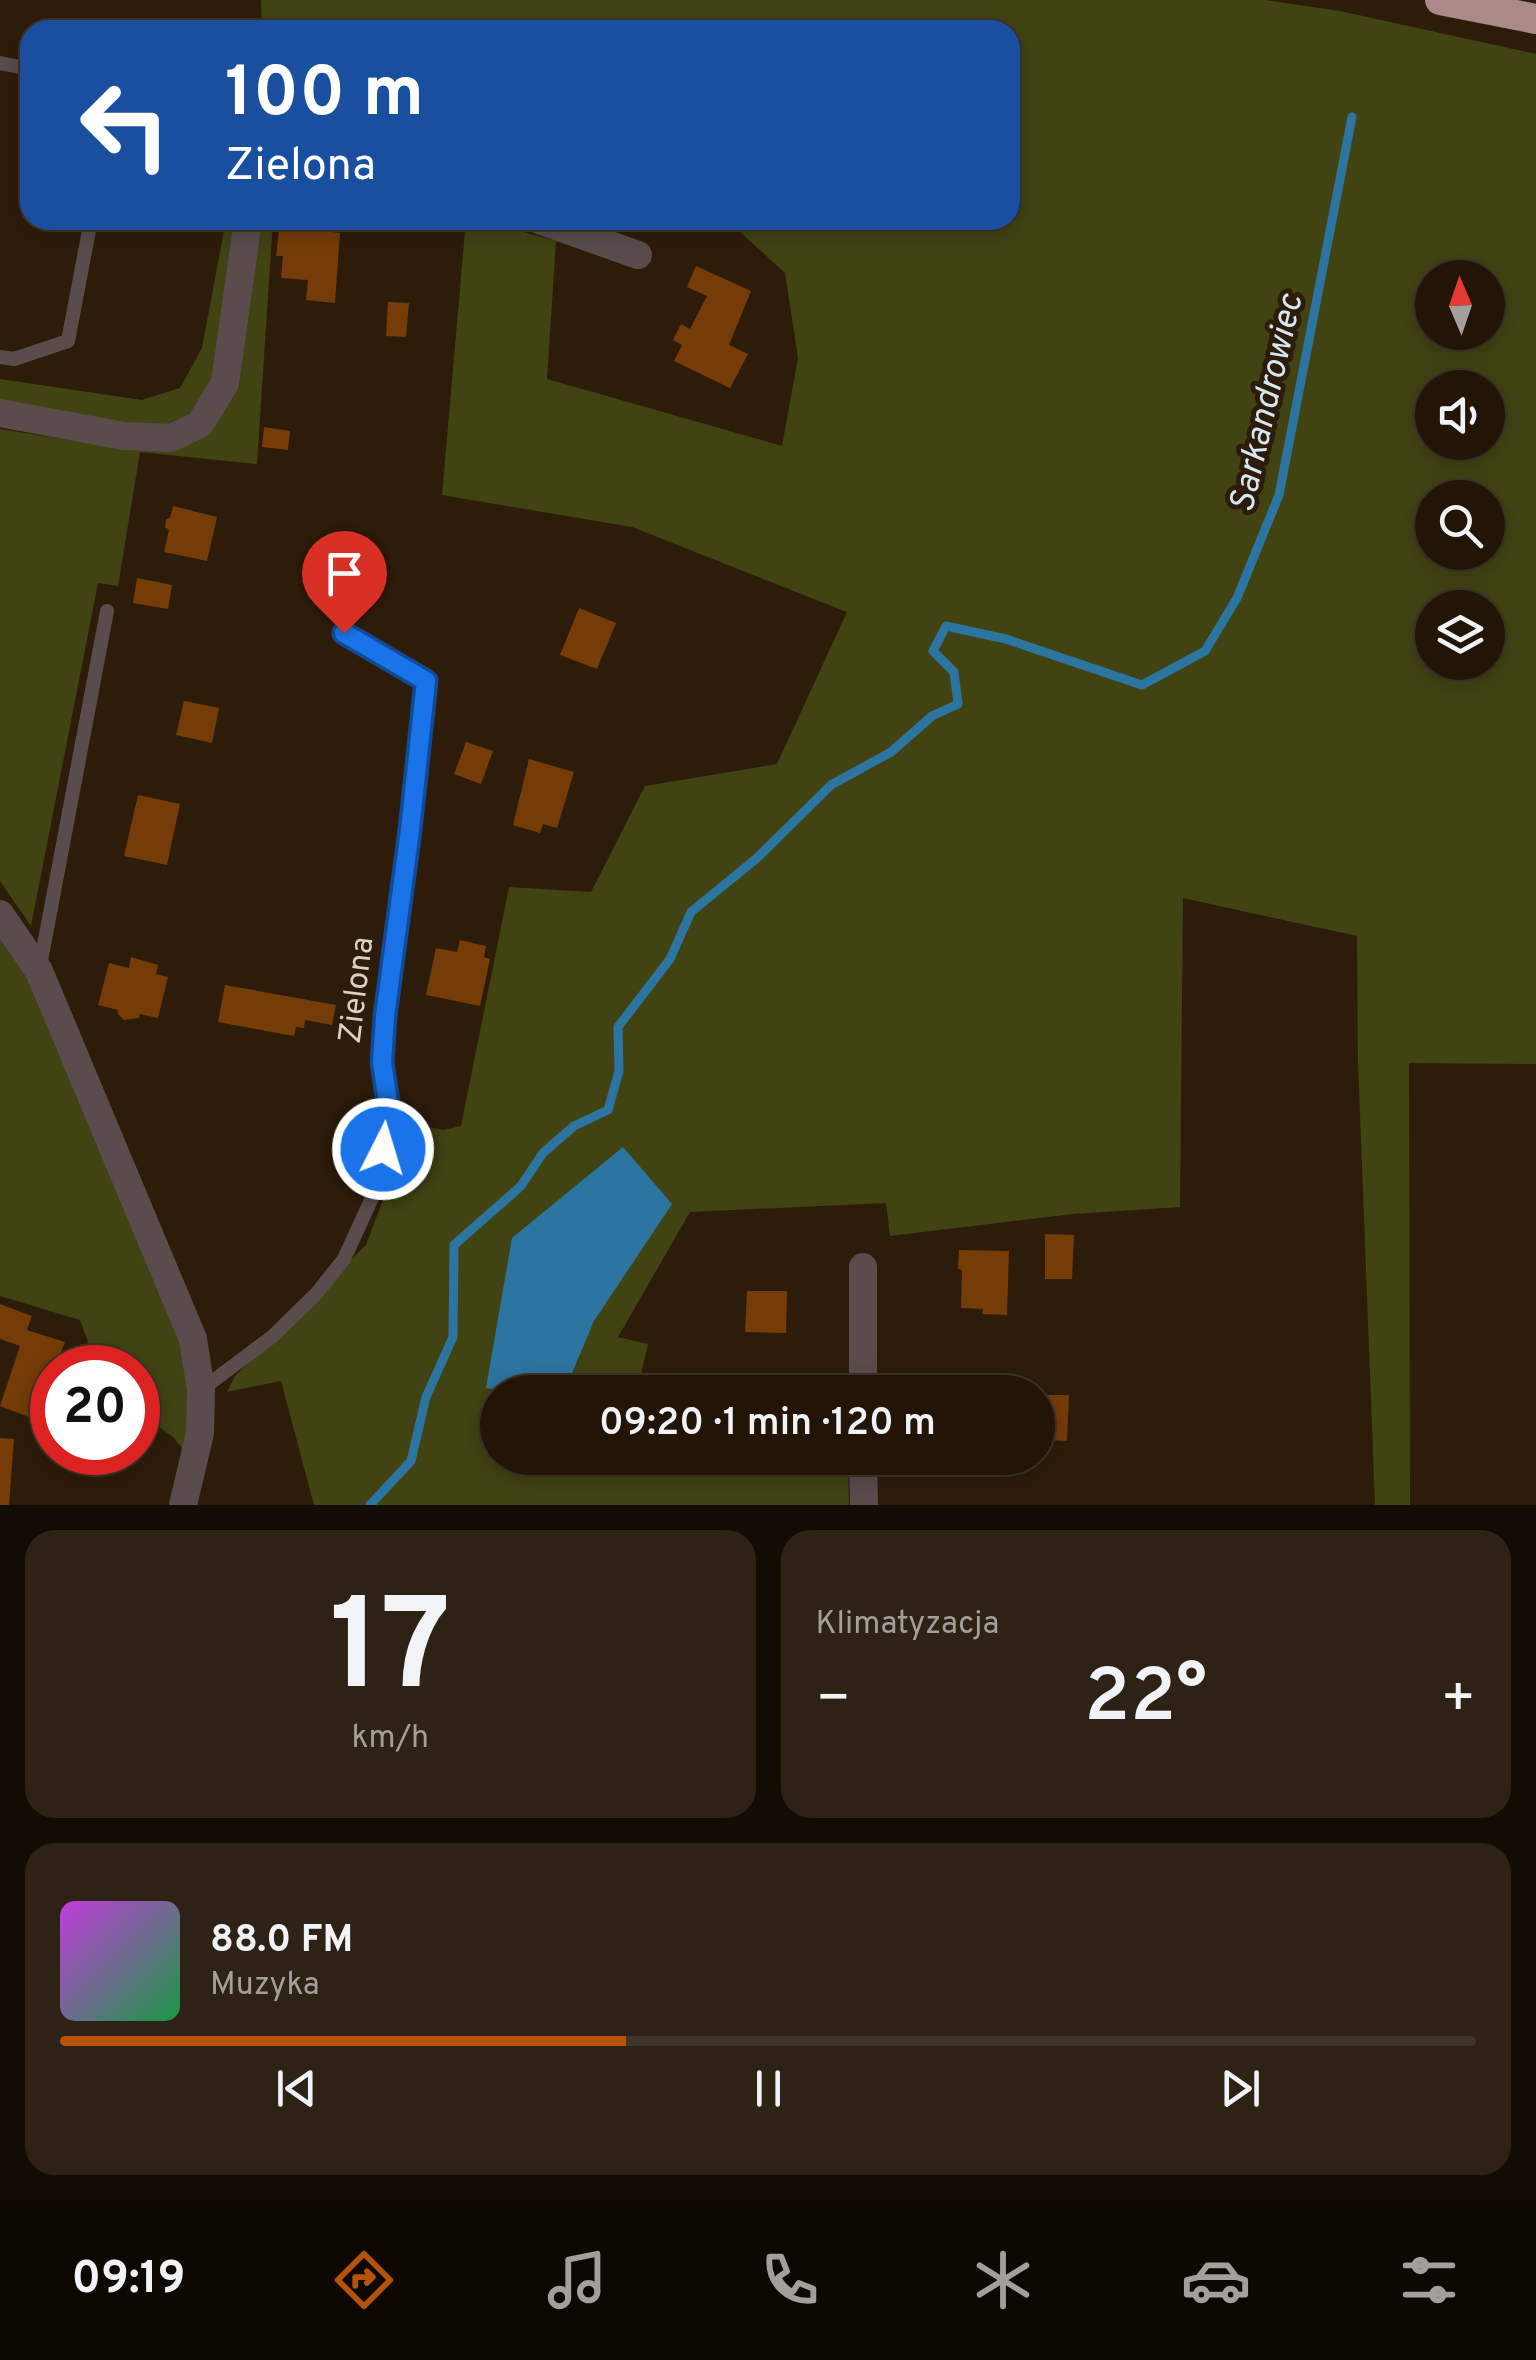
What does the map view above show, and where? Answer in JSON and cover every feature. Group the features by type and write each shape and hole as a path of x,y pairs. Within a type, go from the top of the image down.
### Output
{"highway":[{"path":"1440,0 1536,20"}],"street":[{"path":"0,413 140,437 171,438 200,424 225,383 247,230"},
{"path":"567,230 638,255"},
{"path":"0,914 39,972 193,1339 201,1390 200,1433 183,1505"},
{"path":"863,1267 863,1375"},
{"path":"864,1475 864,1505"}],"lane":[{"path":"0,357 14,359 68,341 89,230"},
{"path":"39,972 108,611"},
{"name":"Zielona","path":"201,1390 273,1336 316,1294 344,1259 377,1188 389,1110 382,1062 385,1016 426,681 344,633"}],"shaded area":[{"path":"261,0 1265,0 1340,11 1536,54 1536,1064 1409,1063 1410,1505 1375,1505 1357,936 1183,898 1180,1207 1073,1214 890,1236 886,1203 690,1212 618,1337 648,1344 641,1375 480,1375 480,1475 848,1475 849,1505 314,1505 281,1381 227,1392 235,1376 366,1245 412,1123 443,1130 461,1126 509,887 591,892 645,786 777,764 847,612 632,527 442,495 465,230 516,230 556,241 547,379 782,446 798,358 785,273 738,230 1020,230 1020,20 262,20"},
{"path":"224,230 239,230 217,373 195,411 166,425 119,424 0,405 0,379 142,400 180,388 202,348"},
{"path":"254,230 272,230 257,464 140,452 118,586 98,583 31,926 0,881 0,429 140,451 143,444 212,421"},
{"path":"0,934 31,980 181,1341 189,1403 188,1455 160,1428 160,1345 89,1345 80,1320 0,1296"}],"water":[{"path":"623,1147 672,1204 594,1321 571,1375 488,1375 512,1238"}],"building":[{"path":"279,230 340,233 335,303 306,300 308,280 281,278 283,256 276,256"},
{"path":"696,266 751,291 729,345 748,354 730,388 674,361 682,345 673,340 681,324 690,329 707,296 687,287"},
{"path":"388,302 409,303 406,337 386,336"},
{"path":"264,427 290,431 288,450 262,447"},
{"path":"173,506 217,517 207,561 164,552 169,530 165,527 166,519 170,518"},
{"path":"322,539 375,550 365,595 312,582"},
{"path":"137,578 172,585 168,609 133,603"},
{"path":"579,608 616,623 597,669 560,655"},
{"path":"184,701 219,708 212,743 176,735"},
{"path":"466,742 493,751 481,784 454,774"},
{"path":"529,759 574,772 557,828 543,824 540,833 513,825"},
{"path":"138,795 180,804 167,865 124,856"},
{"path":"460,940 486,946 484,957 490,959 480,1006 426,995 436,948 457,952"},
{"path":"131,957 158,965 156,974 168,977 158,1018 140,1014 139,1018 124,1020 118,1010 98,1005 109,963 129,968"},
{"path":"225,985 336,1005 332,1025 305,1020 304,1028 296,1027 294,1036 218,1022"},
{"path":"1045,1234 1074,1235 1072,1279 1045,1279"},
{"path":"959,1250 1009,1251 1007,1315 961,1308"},
{"path":"747,1291 787,1291 786,1333 745,1332"},
{"path":"0,1304 32,1316 27,1330 65,1342 30,1345 30,1417 0,1406 20,1346 0,1339"},
{"path":"1055,1395 1069,1395 1067,1441 1055,1441"},
{"path":"0,1438 14,1439 9,1505 0,1505"}],"waterway":[{"name":"Sarkandrowiec","path":"370,1505 411,1461 426,1397 453,1337 454,1245 521,1186 543,1153 574,1126 608,1110 619,1071 618,1027 670,959 691,912 757,858 831,785 891,752 932,716 958,704 954,672 933,651 946,626 1006,639 1142,685 1205,651 1237,598 1279,495 1352,117"}],"route":[{"path":"344,633 426,681 385,1016 382,1062 389,1110 383,1149"}]}
